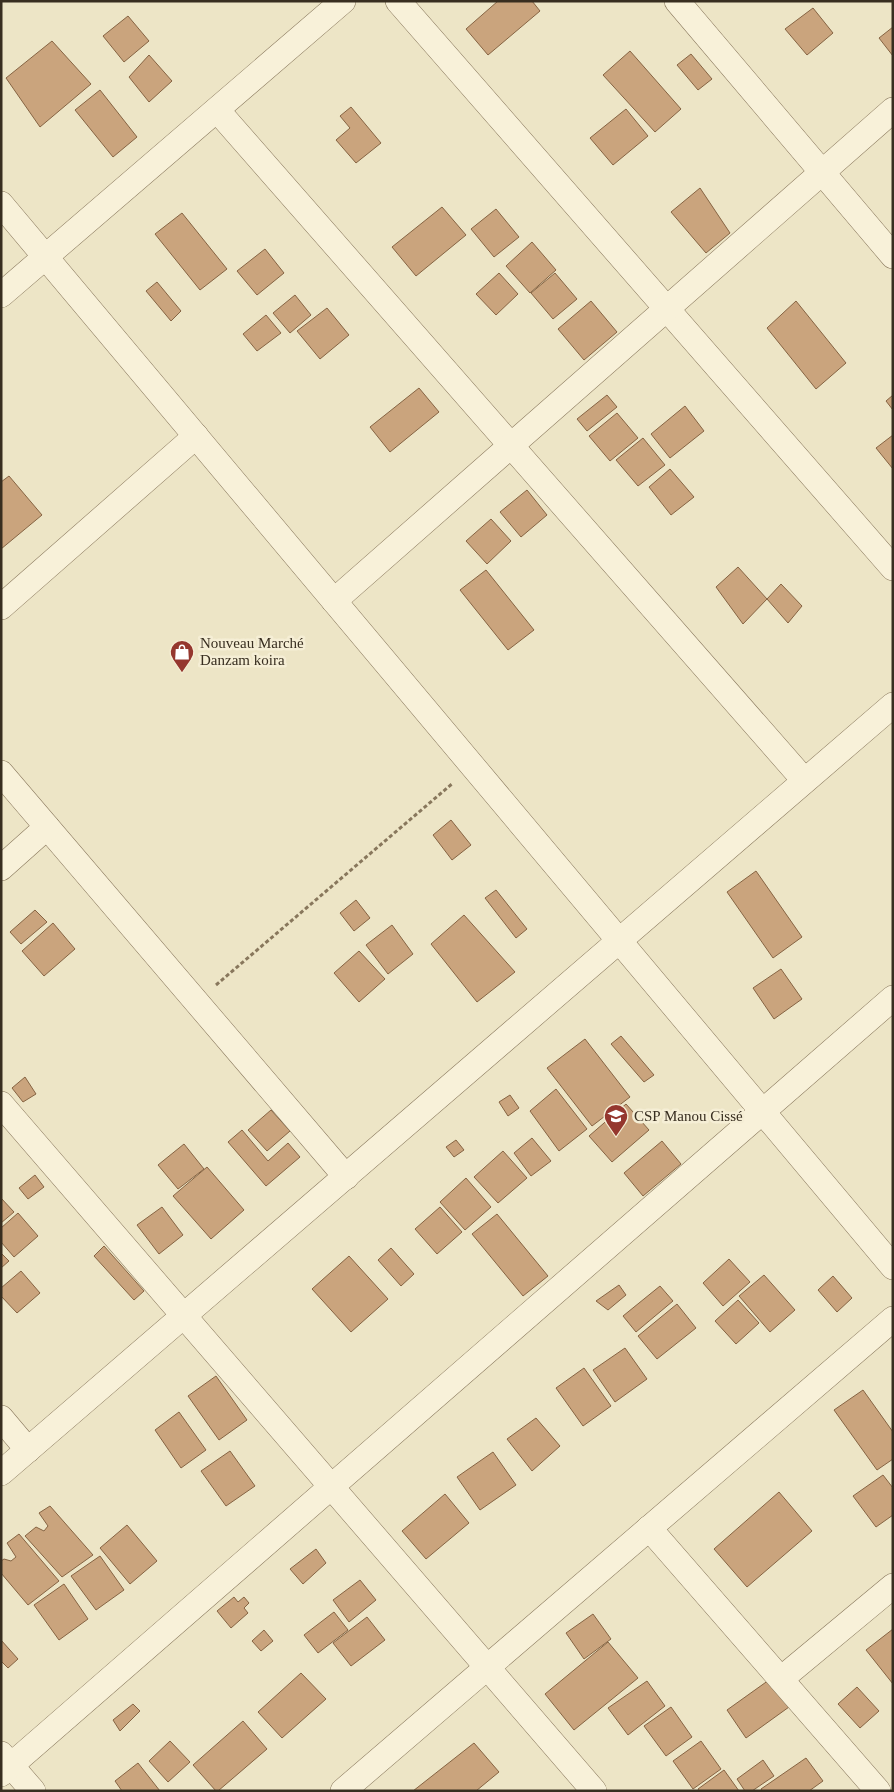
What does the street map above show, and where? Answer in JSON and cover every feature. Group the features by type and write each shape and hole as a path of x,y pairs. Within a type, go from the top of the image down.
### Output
{"street":[{"path":"1,295 343,1"},
{"path":"398,1 893,568"},
{"path":"677,1 893,256"},
{"path":"217,110 804,780"},
{"path":"334,600 893,110"},
{"path":"1,204 893,1267"},
{"path":"1,607 196,436"},
{"path":"1,1474 893,705"},
{"path":"1,773 346,1177"},
{"path":"1,868 47,827"},
{"path":"33,1791 4,1764 331,1486 893,998"},
{"path":"1,1104 594,1791"},
{"path":"344,1791 893,1320"},
{"path":"1,1418 28,1450"},
{"path":"649,1528 878,1791"},
{"path":"781,1679 893,1586"}],"path":[{"path":"197,1002 473,766"}],"building":[{"path":"498,1 532,1 540,11 488,55 466,29"},
{"path":"813,8 833,33 807,55 785,29"},
{"path":"128,16 149,41 124,62 103,36"},
{"path":"893,27 893,56 879,38"},
{"path":"52,41 91,84 40,127 6,78"},
{"path":"630,51 681,109 655,132 603,75"},
{"path":"691,54 712,79 698,90 677,65"},
{"path":"149,55 172,81 149,102 129,77"},
{"path":"100,90 137,137 113,157 75,110"},
{"path":"351,107 381,143 356,163 336,140 350,128 340,116"},
{"path":"626,109 648,136 613,165 590,138"},
{"path":"700,188 730,233 706,253 671,212"},
{"path":"442,207 466,235 416,276 392,247"},
{"path":"496,209 519,237 494,257 471,229"},
{"path":"182,213 227,269 200,290 155,234"},
{"path":"532,242 556,270 530,293 506,266"},
{"path":"265,249 284,273 257,295 237,271"},
{"path":"499,273 518,294 496,315 476,294"},
{"path":"555,273 577,299 553,319 531,293"},
{"path":"157,282 181,311 171,321 146,291"},
{"path":"295,295 311,315 290,333 273,313"},
{"path":"591,301 617,332 584,360 558,329"},
{"path":"796,301 846,363 816,389 767,328"},
{"path":"327,308 349,335 320,359 297,331"},
{"path":"266,315 281,333 257,351 243,334"},
{"path":"419,388 439,412 390,452 370,427"},
{"path":"607,395 617,407 587,431 577,419"},
{"path":"893,395 893,410 886,401"},
{"path":"685,406 704,431 670,458 651,434"},
{"path":"617,413 638,438 610,461 589,436"},
{"path":"893,435 893,469 876,448"},
{"path":"643,438 665,465 638,486 616,460"},
{"path":"670,469 694,497 671,515 649,487"},
{"path":"9,476 42,515 1,549 1,482"},
{"path":"527,490 547,515 521,537 500,512"},
{"path":"491,519 511,541 487,564 466,541"},
{"path":"738,567 767,599 743,624 716,587"},
{"path":"486,570 534,630 508,650 460,590"},
{"path":"781,584 802,606 788,623 767,599"},
{"path":"451,820 471,845 452,860 433,835"},
{"path":"756,871 802,937 773,958 727,892"},
{"path":"496,890 527,929 516,938 485,898"},
{"path":"356,900 370,918 354,931 340,913"},
{"path":"35,910 47,922 21,944 10,932"},
{"path":"464,915 515,972 477,1002 431,944"},
{"path":"53,923 75,949 44,976 22,951"},
{"path":"392,925 413,954 388,974 366,945"},
{"path":"359,951 385,979 359,1002 334,973"},
{"path":"781,969 802,999 774,1019 753,988"},
{"path":"621,1036 654,1075 644,1082 611,1044"},
{"path":"585,1039 630,1097 592,1126 547,1068"},
{"path":"25,1077 36,1094 23,1102 12,1088"},
{"path":"556,1089 587,1129 559,1151 530,1111"},
{"path":"510,1095 519,1108 508,1116 499,1102"},
{"path":"626,1104 649,1130 612,1162 589,1136"},
{"path":"271,1110 290,1131 267,1151 248,1130"},
{"path":"242,1130 268,1161 288,1143 300,1157 266,1186 228,1142"},
{"path":"532,1138 551,1161 531,1176 514,1153"},
{"path":"456,1140 464,1150 454,1157 446,1147"},
{"path":"662,1141 681,1164 643,1196 624,1173"},
{"path":"184,1144 204,1169 178,1189 158,1165"},
{"path":"503,1151 527,1178 498,1203 474,1177"},
{"path":"207,1167 244,1210 211,1239 173,1196"},
{"path":"35,1175 44,1187 28,1199 19,1188"},
{"path":"466,1178 491,1207 465,1230 440,1202"},
{"path":"1,1198 14,1212 1,1223"},
{"path":"162,1207 183,1235 159,1254 137,1225"},
{"path":"440,1207 462,1232 437,1254 415,1229"},
{"path":"18,1213 38,1236 14,1257 1,1242 1,1228"},
{"path":"497,1214 548,1276 523,1296 472,1234"},
{"path":"104,1246 144,1291 134,1300 94,1256"},
{"path":"391,1248 414,1274 401,1286 378,1260"},
{"path":"1,1253 9,1261 1,1268"},
{"path":"349,1256 388,1299 351,1332 312,1289"},
{"path":"729,1259 750,1282 723,1306 703,1283"},
{"path":"21,1271 40,1293 17,1313 1,1296 1,1288"},
{"path":"764,1275 795,1310 770,1332 739,1296"},
{"path":"833,1276 852,1298 837,1312 818,1290"},
{"path":"619,1285 626,1295 608,1310 596,1301"},
{"path":"660,1286 673,1301 636,1332 623,1316"},
{"path":"738,1300 759,1323 736,1344 715,1321"},
{"path":"677,1304 696,1328 657,1359 638,1336"},
{"path":"625,1348 647,1379 615,1402 593,1370"},
{"path":"584,1368 611,1406 583,1426 556,1388"},
{"path":"216,1376 247,1420 219,1440 188,1396"},
{"path":"863,1390 893,1432 893,1459 877,1470 834,1410"},
{"path":"179,1412 206,1450 181,1468 155,1430"},
{"path":"536,1418 560,1446 532,1471 507,1439"},
{"path":"230,1451 255,1486 226,1506 201,1471"},
{"path":"493,1452 516,1485 480,1510 457,1477"},
{"path":"883,1475 893,1488 893,1515 876,1527 853,1496"},
{"path":"779,1492 812,1531 747,1587 714,1549"},
{"path":"445,1494 469,1523 426,1559 402,1531"},
{"path":"50,1506 93,1555 62,1577 25,1536 36,1527 44,1531 48,1526 39,1513"},
{"path":"127,1525 157,1561 130,1584 100,1548"},
{"path":"19,1534 59,1581 28,1605 1,1573 1,1561 4,1559 11,1561 16,1557 7,1543"},
{"path":"316,1549 326,1563 303,1584 290,1569"},
{"path":"100,1556 124,1590 96,1610 71,1576"},
{"path":"360,1580 376,1600 349,1622 333,1600"},
{"path":"64,1584 88,1619 59,1640 34,1605"},
{"path":"234,1597 238,1602 244,1597 249,1603 244,1608 248,1613 231,1628 217,1611"},
{"path":"334,1612 348,1630 318,1653 304,1635"},
{"path":"593,1614 611,1639 584,1659 566,1633"},
{"path":"367,1617 385,1640 351,1666 333,1643"},
{"path":"893,1629 893,1684 866,1650"},
{"path":"264,1630 273,1641 261,1651 252,1641"},
{"path":"1,1640 18,1659 8,1668 1,1661"},
{"path":"608,1642 638,1678 574,1730 545,1694"},
{"path":"301,1673 326,1699 282,1738 258,1712"},
{"path":"769,1680 789,1707 746,1738 727,1710"},
{"path":"647,1681 665,1706 628,1735 608,1708"},
{"path":"857,1687 879,1711 860,1728 838,1704"},
{"path":"133,1704 140,1711 120,1731 113,1720"},
{"path":"671,1707 692,1737 666,1756 644,1726"},
{"path":"243,1721 267,1749 216,1791 193,1765"},
{"path":"170,1741 190,1762 168,1782 149,1761"},
{"path":"701,1741 721,1769 693,1789 673,1761"},
{"path":"474,1743 499,1772 476,1791 413,1791"},
{"path":"806,1758 823,1781 809,1791 762,1791 761,1789"},
{"path":"763,1760 774,1776 752,1791 745,1791 737,1779"},
{"path":"138,1763 160,1791 122,1791 115,1781"},
{"path":"724,1770 739,1791 699,1791 698,1789"}],"place":[{"name":"Nouveau Marché Danzam koira","path":"182,673"},
{"name":"CSP Manou Cissé","path":"616,1137"}]}
